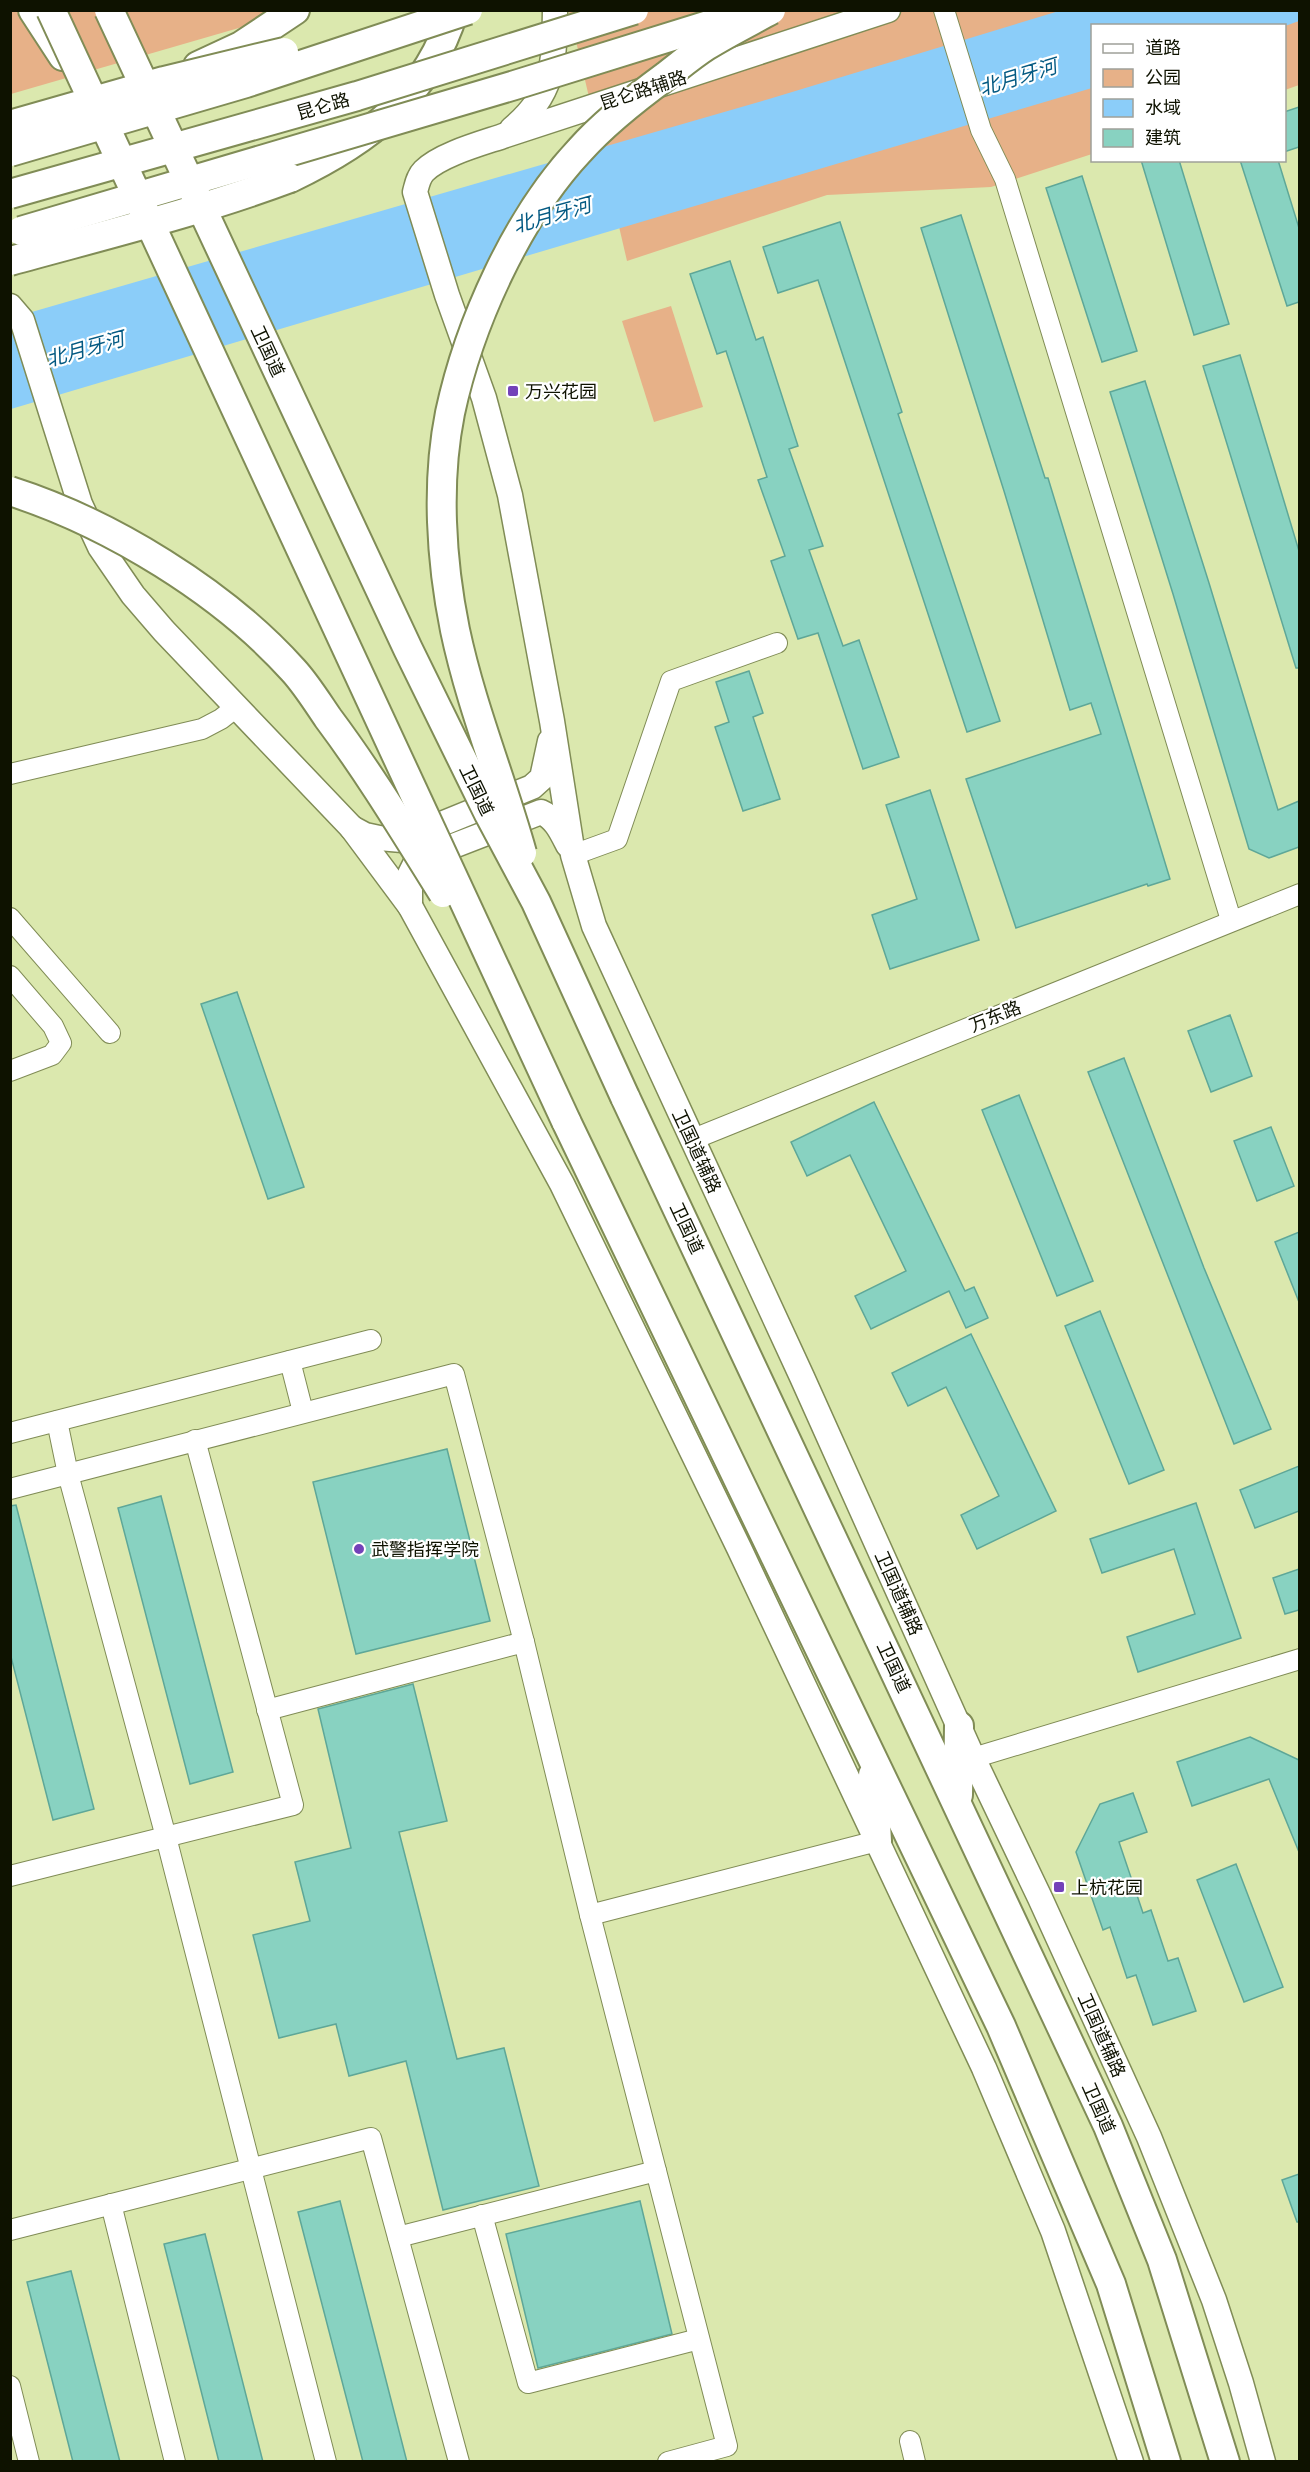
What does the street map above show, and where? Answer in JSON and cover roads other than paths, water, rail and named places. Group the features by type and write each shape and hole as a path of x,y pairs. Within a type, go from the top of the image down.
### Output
{"highway":[{"path":"33,10 84,87"},
{"path":"51,10 84,87 566,1121 1001,2026 1111,2283 1166,2462"},
{"name":"卫国道","path":"109,10 408,649 489,814 536,902 1087,2079 1162,2260 1225,2462"},
{"path":"121,10 137,67"},
{"path":"164,81 241,46 295,10"},
{"path":"10,261 133,228 257,190 324,162 371,131 403,103 429,69 454,10"},
{"path":"10,152 256,79 468,10"},
{"name":"昆仑路","path":"10,194 357,96 634,10"},
{"path":"10,234 515,85 754,10"},
{"path":"536,902 511,813 466,675 455,629 443,532 444,469 450,413 478,321 506,255 549,188 580,150 629,104 705,46 771,10"},
{"path":"10,125 164,81 299,49 410,28"},
{"path":"10,491 101,529 166,565 235,615 293,670 355,754 506,992"},
{"path":"958,1803 959,1726"},
{"path":"872,1761 877,1841"}],"main road":[{"path":"506,135 529,114 547,87 554,50 555,10"},
{"name":"昆仑路辅路","path":"552,721 510,495 484,398 447,295 416,192 419,178 425,170 459,152 506,135 888,10"},
{"path":"16,313 80,504 100,547 133,595 235,708 352,828 410,906 567,1195 719,1506 984,2068 1053,2231 1131,2462"},
{"path":"352,828 365,835 402,840 532,787 542,778 552,721"},
{"name":"卫国道辅路","path":"552,721 573,855 594,926 802,1377 973,1758 1040,1898 1149,2137 1214,2300 1241,2383 1263,2462"},
{"path":"410,906 410,874 417,860 541,812 556,823 573,855"},
{"path":"877,1841 930,1878"},
{"path":"1087,2079 1149,2137"}],"street":[{"path":"944,10 952,29 981,130 1005,179 1231,920"},
{"path":"573,855 617,839 671,681 777,643"},
{"path":"10,774 202,729 235,708"},
{"name":"万东路","path":"692,1140 1299,894"},
{"path":"10,918 110,1033"},
{"path":"10,976 53,1026 61,1043 52,1055 10,1071"},
{"path":"10,1433 370,1340"},
{"path":"290,1361 303,1412"},
{"path":"10,1489 454,1374 727,2446 668,2462"},
{"path":"57,1421 68,1474 166,1837 326,2462"},
{"path":"10,1876 293,1805 195,1440"},
{"path":"267,1710 524,1642"},
{"path":"973,1758 1299,1659"},
{"path":"590,1915 877,1841"},
{"path":"10,2230 371,2138 459,2462"},
{"path":"398,2237 656,2171"},
{"path":"111,2204 175,2462"},
{"path":"482,2215 528,2383 699,2339"},
{"path":"10,2386 29,2462"},
{"path":"910,2441 915,2462"}],"water":[{"name":"北月牙河","path":"1059,11 1299,11 1299,21 1286,26 1091,24 1091,88 11,409 11,318 769,99"}],"place":[{"name":"万兴花园","path":"513,391"},
{"name":"武警指挥学院","path":"359,1549"},
{"name":"上杭花园","path":"1059,1887"}]}
